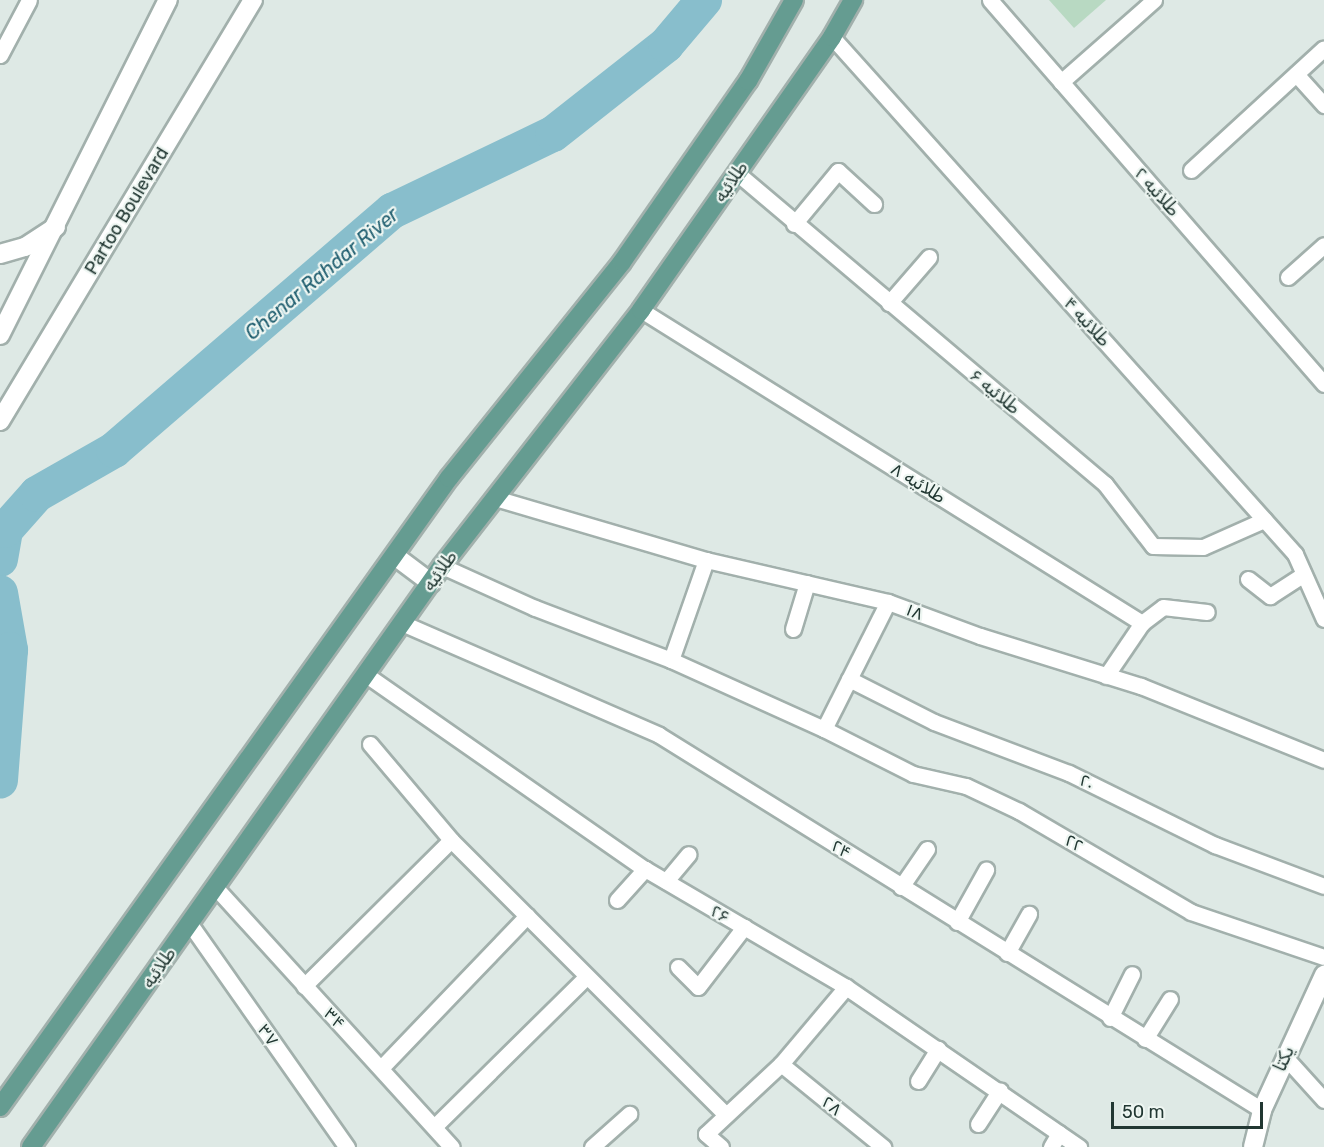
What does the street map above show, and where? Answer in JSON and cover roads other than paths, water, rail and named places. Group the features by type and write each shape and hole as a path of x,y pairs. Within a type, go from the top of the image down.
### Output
{"main road":[{"path":"0,335 168,0"},
{"name":"Partoo Boulevard","path":"0,421 253,0"},
{"path":"0,1107 449,478 622,262 747,81 794,0"},
{"name":"طلائیه","path":"31,1147 442,566 641,310 832,37 853,0"},
{"path":"0,254 25,247 56,227"},
{"path":"395,556 431,583"},
{"name":"یکتا","path":"1253,1147 1262,1110 1324,975"}],"street":[{"path":"0,55 29,0"},
{"name":"طلائیه ۲","path":"990,0 1324,384"},
{"path":"1061,82 1154,0"},
{"name":"طلائیه ۴","path":"832,37 1295,554 1324,619"},
{"path":"1191,170 1324,48"},
{"path":"1296,74 1324,105"},
{"path":"794,224 837,171 874,204"},
{"name":"طلائیه ۶","path":"737,173 794,224 1105,484 1154,546 1203,548 1264,520"},
{"path":"1288,277 1324,246"},
{"path":"889,303 929,257"},
{"name":"طلائیه ۸","path":"641,310 1142,623"},
{"name":"۱۸","path":"495,498 706,560 888,602 980,636 1106,675 1281,740 1324,760"},
{"path":"671,660 706,560"},
{"name":"۲۲","path":"442,566 535,608 671,660 824,729 913,774 966,786 1019,811 1191,912 1324,957"},
{"path":"1248,579 1270,596 1304,574"},
{"path":"793,629 807,583"},
{"path":"824,729 888,602"},
{"path":"1106,675 1142,623 1163,607 1207,612"},
{"name":"۲۴","path":"402,623 659,735 1110,1018 1262,1110"},
{"name":"۲۶","path":"365,674 645,869 846,987 1000,1090 1079,1147"},
{"name":"۲۰","path":"849,679 934,722 1069,773 1215,845 1324,886"},
{"path":"370,744 451,840 585,978 726,1115"},
{"path":"304,986 451,840"},
{"path":"902,887 927,849"},
{"path":"666,881 689,854"},
{"path":"617,900 645,869"},
{"path":"957,922 986,870"},
{"name":"۳۴","path":"216,888 452,1147"},
{"path":"1007,953 1029,914"},
{"path":"381,1068 527,916"},
{"name":"۳۷","path":"190,924 347,1147"},
{"path":"678,967 698,987 744,927"},
{"path":"1110,1018 1132,974"},
{"path":"434,1127 585,978"},
{"path":"721,1147 706,1134 781,1064 846,987"},
{"path":"1146,1039 1170,999"},
{"path":"918,1080 938,1048"},
{"path":"1285,1057 1324,1100"},
{"name":"۲۸","path":"781,1064 883,1147"},
{"path":"978,1124 1000,1090"},
{"path":"592,1147 629,1114"},
{"path":"1050,1147 1059,1132"}],"waterway":[{"name":"Chenar Rahdar River","path":"0,559 5,530 37,494 114,450 392,211 553,134 666,45 704,0"},
{"name":"Chenar Rahdar River","path":"0,593 10,650 0,781"}]}
